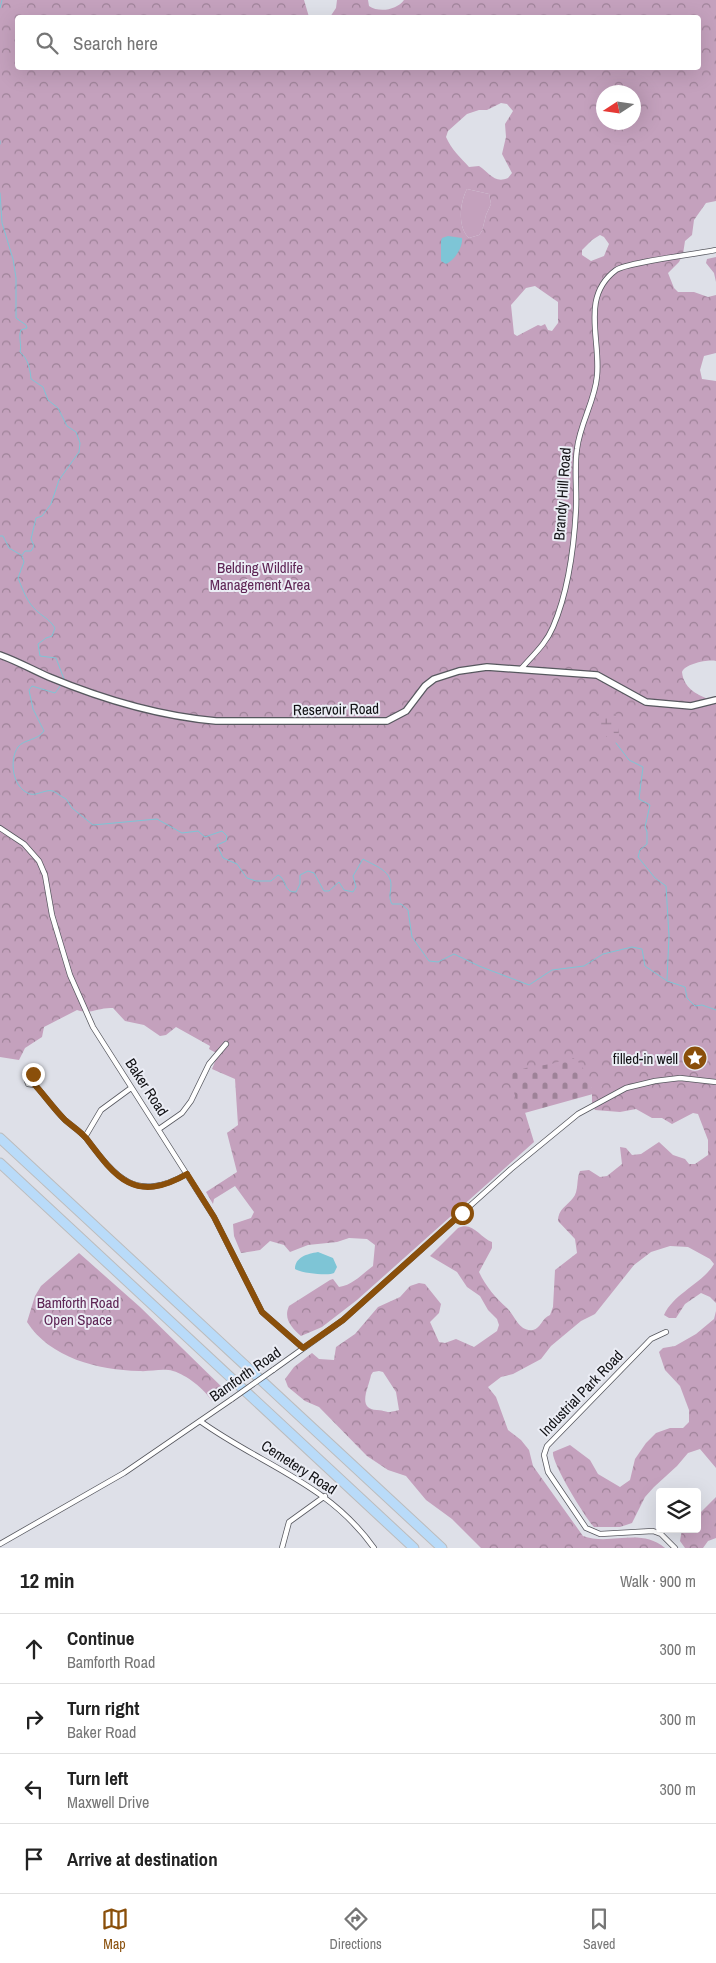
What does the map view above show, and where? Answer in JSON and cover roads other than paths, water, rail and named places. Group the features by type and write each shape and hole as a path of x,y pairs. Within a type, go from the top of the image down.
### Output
{"highway":[{"path":"0,1138 442,1548"},
{"path":"0,1163 414,1548"}],"street":[{"name":"Brandy Hill Road","path":"520,669 542,646 552,628 564,590 574,527 577,446 592,402 598,376 593,310 598,294 609,277 622,267 716,250"},
{"name":"Reservoir Road","path":"0,655 78,688 128,704 192,719 216,721 387,721 406,711 425,686 434,679 459,671 487,667 597,675 646,702 691,706 716,700"},
{"name":"Baker Road","path":"0,828 24,844 39,861 45,875 52,915 80,1002 93,1027 214,1217 262,1312 303,1348"},
{"path":"159,1129 182,1113 191,1101 209,1064 226,1044"},
{"name":"Bamforth Road","path":"0,1544 124,1473 343,1320 511,1169 578,1114 626,1088 655,1081 680,1078 716,1082"},
{"path":"35,1085 65,1120 85,1137 100,1159 112,1172 140,1186 156,1187 187,1174"},
{"path":"85,1137 101,1110 131,1088"},
{"name":"Industrial Park Road","path":"666,1332 651,1339 598,1391 547,1446 544,1455 548,1472 580,1521 592,1532 600,1534 652,1531 661,1534 675,1548"},
{"name":"Cemetery Road","path":"200,1421 325,1496 349,1517 374,1548"},
{"path":"282,1548 289,1522 325,1496"}],"water":[{"path":"448,236 462,238 462,242 455,256 446,264 441,261 441,241 442,238"},
{"path":"318,1252 333,1258 337,1267 334,1273 314,1274 295,1269 299,1259"}],"waterway":[{"path":"0,8 2,0"},
{"path":"0,193 2,223 13,259 16,278 16,318 26,325 27,328 21,330 20,333 20,352 28,364 31,379 43,387 48,400 58,408 67,426 76,432 80,443 79,452 59,480 51,504 42,516 36,518 31,539 34,546 31,551 25,551 22,555"},
{"path":"0,536 3,536 9,548 21,555"},
{"path":"22,556 24,562 18,578 24,592 34,608 55,628 52,636 38,644 40,656 56,658 64,679"},
{"path":"61,685 55,693 32,686 29,690 33,709 44,731 38,737 18,747 13,766 19,786 30,794 53,791 66,799 72,808 93,825 157,819 182,833 198,831 205,837 222,831 227,836 226,841 217,845 223,858 237,864 247,878 256,881 271,881 278,875 292,892 296,892 300,884 300,875 308,871 314,873 324,891 329,891 339,882 344,890 353,892 356,887 353,876 363,859 388,875 391,885 390,897 392,904 401,904 408,910 412,937 429,961 438,962 454,954 479,966 529,985 552,970 584,966 603,954 632,947 642,949 645,966 667,981 685,987 687,998 695,1006 702,1005 716,1010"},
{"path":"616,743 629,760 643,767 639,799 650,805 645,827 647,844 640,850 638,857 655,878 666,886 669,936 667,980"}],"place":[{"name":"filled-in well","path":"695,1058"}],"park label":[{"name":"Belding Wildlife Management Area","path":"260,576"},
{"name":"Bamforth Road Open Space","path":"78,1310"}]}
